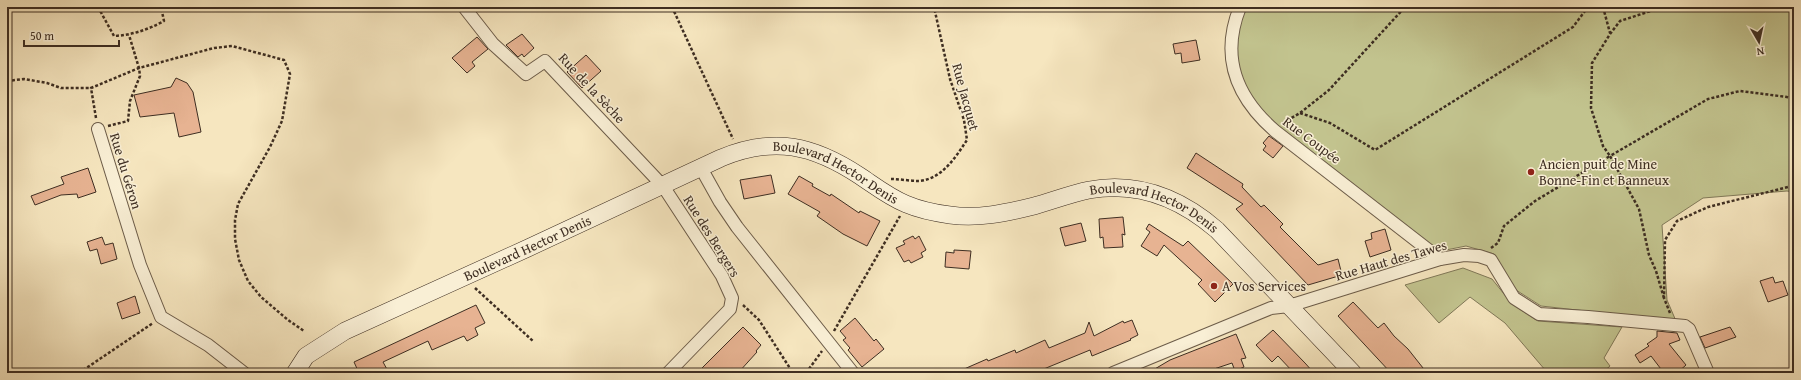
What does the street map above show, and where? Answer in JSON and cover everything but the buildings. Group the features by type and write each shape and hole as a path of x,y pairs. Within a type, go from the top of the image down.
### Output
{"street":[{"name":"Rue de la Sèche","path":"464,7 492,44 526,74 545,61 663,186"},
{"name":"Rue Coupée","path":"1240,7 1234,23 1231,46 1234,73 1249,105 1275,131 1440,259"},
{"name":"Rue du Géron","path":"98,129 140,265 161,317"},
{"name":"Boulevard Hector Denis","path":"295,373 306,356 345,331 464,278 738,151 767,146 786,145 816,152 844,166 890,196 906,204 933,212 952,215 982,216 1013,211 1088,190 1124,188 1149,192 1175,200 1199,214 1216,230 1352,373"},
{"path":"701,168 720,202 737,227 827,343 853,373"},
{"name":"Rue des Bergers","path":"663,186 722,276 732,298 730,309 668,373"},
{"name":"Rue Haut des Tawes","path":"1113,373 1271,308 1289,306 1440,259 1464,255 1479,256"},
{"path":"1479,256 1491,260 1514,298 1539,314 1685,326 1689,329 1708,373"},
{"path":"161,317 208,345 244,373"}],"path":[{"path":"98,7 114,36 129,35 144,31 164,21 161,7"},
{"path":"672,7 738,151"},
{"name":"Rue Jacquet","path":"889,178 919,181 933,178 942,172 954,159 967,140 964,120 950,79 934,7"},
{"path":"1275,131 1286,120 1300,113 1329,90 1405,7"},
{"path":"1300,113 1330,124 1375,150 1573,27 1588,7"},
{"path":"1603,7 1610,34"},
{"path":"1663,7 1620,21 1610,34 1592,63 1591,108 1603,146 1639,209 1649,255 1656,271 1674,325"},
{"path":"129,35 140,68"},
{"path":"7,81 24,79 47,83 62,88 91,88 140,68 214,48 232,46 284,60 290,74 282,121 262,164 238,204 235,220 235,239 239,260 248,280 261,296 288,320 304,331"},
{"name":"Rue du Géron","path":"98,129 128,120 130,101 140,76 140,68"},
{"path":"91,88 98,129"},
{"path":"1479,256 1498,243 1504,226 1535,201 1708,99 1740,91 1786,97 1794,101"},
{"path":"1664,298 1665,240 1677,221 1708,207 1788,188 1794,188"},
{"path":"806,373 827,343 906,204"},
{"path":"464,278 534,342"},
{"path":"732,298 742,304 758,320 793,373"},
{"path":"79,373 161,317"}],"green space":[{"path":"1244,7 1794,7 1794,192 1787,191 1703,198 1662,225 1667,300 1676,321 1541,306 1516,290 1494,254 1466,246 1436,252 1264,116 1241,83 1235,46"},
{"path":"1463,268 1492,279 1512,304 1538,321 1622,327 1604,358 1610,366 1602,373 1544,373 1546,371 1505,323 1470,297 1439,323 1405,285"}],"place":[{"name":"Ancien puit de Mine Bonne-Fin et Banneux","path":"1531,172"},
{"name":"A Vos Services","path":"1214,286"}]}
